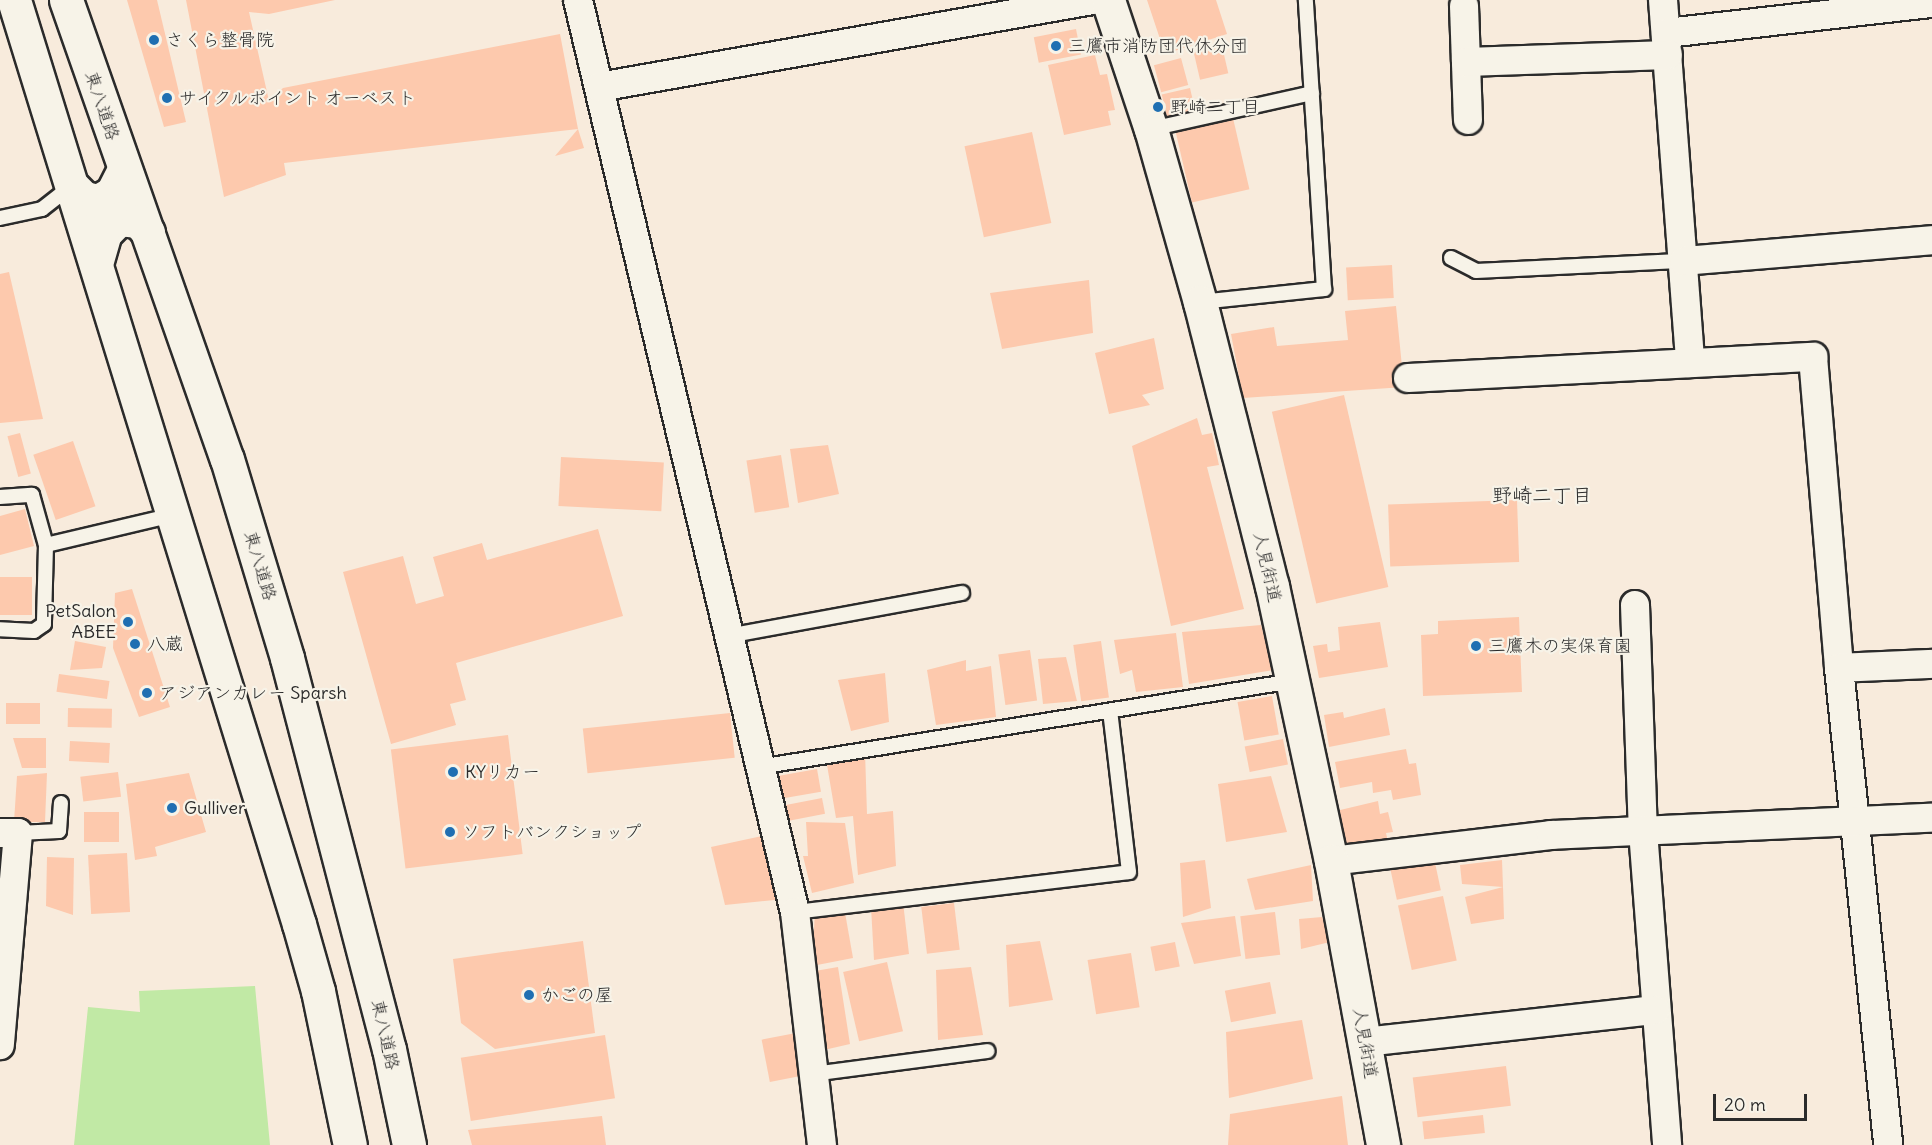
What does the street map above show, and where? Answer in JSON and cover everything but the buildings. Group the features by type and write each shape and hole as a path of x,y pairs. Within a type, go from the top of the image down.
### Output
{"main road":[{"path":"14,0 174,515 318,991 350,1145"},
{"name":"東八道路","path":"66,0 227,459 287,658 386,1038 409,1145"},
{"name":"人見街道","path":"1108,0 1151,129 1200,302 1293,681 1331,861 1383,1145"},
{"path":"72,186 84,198 98,201 112,193 124,169"},
{"path":"96,264 105,233 119,219 138,221 148,232"}],"street":[{"path":"578,0 727,636 795,912 822,1145"},
{"path":"599,87 1091,0"},
{"path":"1663,0 1690,363"},
{"path":"1466,62 1667,44 1932,3"},
{"path":"1464,6 1468,120"},
{"path":"1684,261 1932,240"},
{"path":"1408,378 1813,357 1839,668 1888,1145"},
{"path":"1635,605 1643,831 1655,1010 1668,1145"},
{"path":"1839,668 1932,664"},
{"path":"1331,861 1551,835 1932,818"},
{"path":"0,1045 9,833"},
{"path":"1365,1042 1655,1010"}],"lane":[{"path":"1200,302 1324,289 1306,0"},
{"path":"1151,129 1312,93"},
{"path":"0,218 42,209 72,186"},
{"path":"1451,258 1476,271 1684,261"},
{"path":"0,497 32,495 46,545 44,624 34,631 0,628"},
{"path":"46,545 174,515"},
{"path":"727,636 962,593"},
{"path":"759,767 1293,681"},
{"path":"795,912 1129,872 1110,711"},
{"path":"9,833 58,831 61,803"},
{"path":"813,1074 987,1051"}],"green space":[{"path":"255,986 270,1145 74,1145 88,1007 140,1012 139,991"}],"place":[{"name":"さくら整骨院","path":"154,40"},
{"name":"三鷹市消防団代休分団","path":"1056,46"},
{"name":"サイクルポイント オーベスト","path":"167,98"},
{"name":"野崎二丁目","path":"1158,107"},
{"name":"PetSalon ABEE","path":"128,622"},
{"name":"八蔵","path":"135,644"},
{"name":"三鷹木の実保育園","path":"1476,646"},
{"name":"アジアンカレー Sparsh","path":"147,693"},
{"name":"KYリカー","path":"453,772"},
{"name":"Gulliver","path":"172,808"},
{"name":"ソフトバンクショップ","path":"450,832"},
{"name":"かごの屋","path":"529,995"}],"district":[{"name":"野崎二丁目","path":"1542,494"}]}
